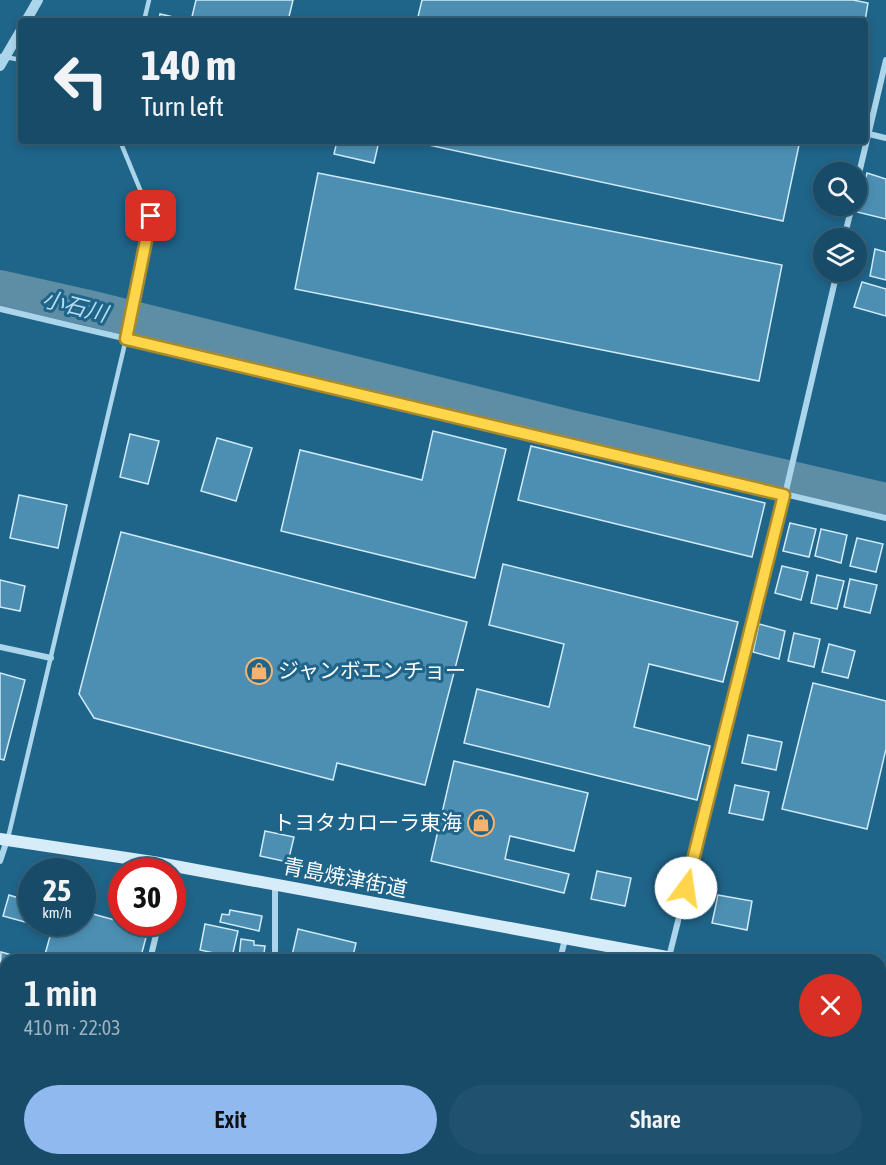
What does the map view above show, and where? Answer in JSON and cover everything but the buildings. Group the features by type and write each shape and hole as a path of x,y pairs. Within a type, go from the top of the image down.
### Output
{"main road":[{"name":"青島焼津街道","path":"4,840 112,858"},
{"name":"青島焼津街道","path":"186,870 647,954"}],"street":[{"path":"28,18 38,0"},
{"path":"0,66 18,35"},
{"path":"868,138 886,60"},
{"path":"869,134 886,138"},
{"path":"862,162 866,144"},
{"path":"670,954 835,282"},
{"path":"0,309 886,518"},
{"path":"0,647 51,658"},
{"path":"0,861 4,840"},
{"path":"275,885 275,954"},
{"path":"151,954 156,936"},
{"path":"561,954 565,939"}],"lane":[{"path":"145,18 149,0"},
{"path":"0,56 18,59"},
{"path":"4,840 51,658 126,339 151,216 121,144"}],"waterway":[{"name":"小石川","path":"0,288 571,428 886,501"}],"place":[{"name":"ジャンボエンチョー","path":"259,671"},
{"name":"トヨタカローラ東海","path":"481,823"}],"route":[{"path":"151,216 126,339 784,495 686,888"}]}
